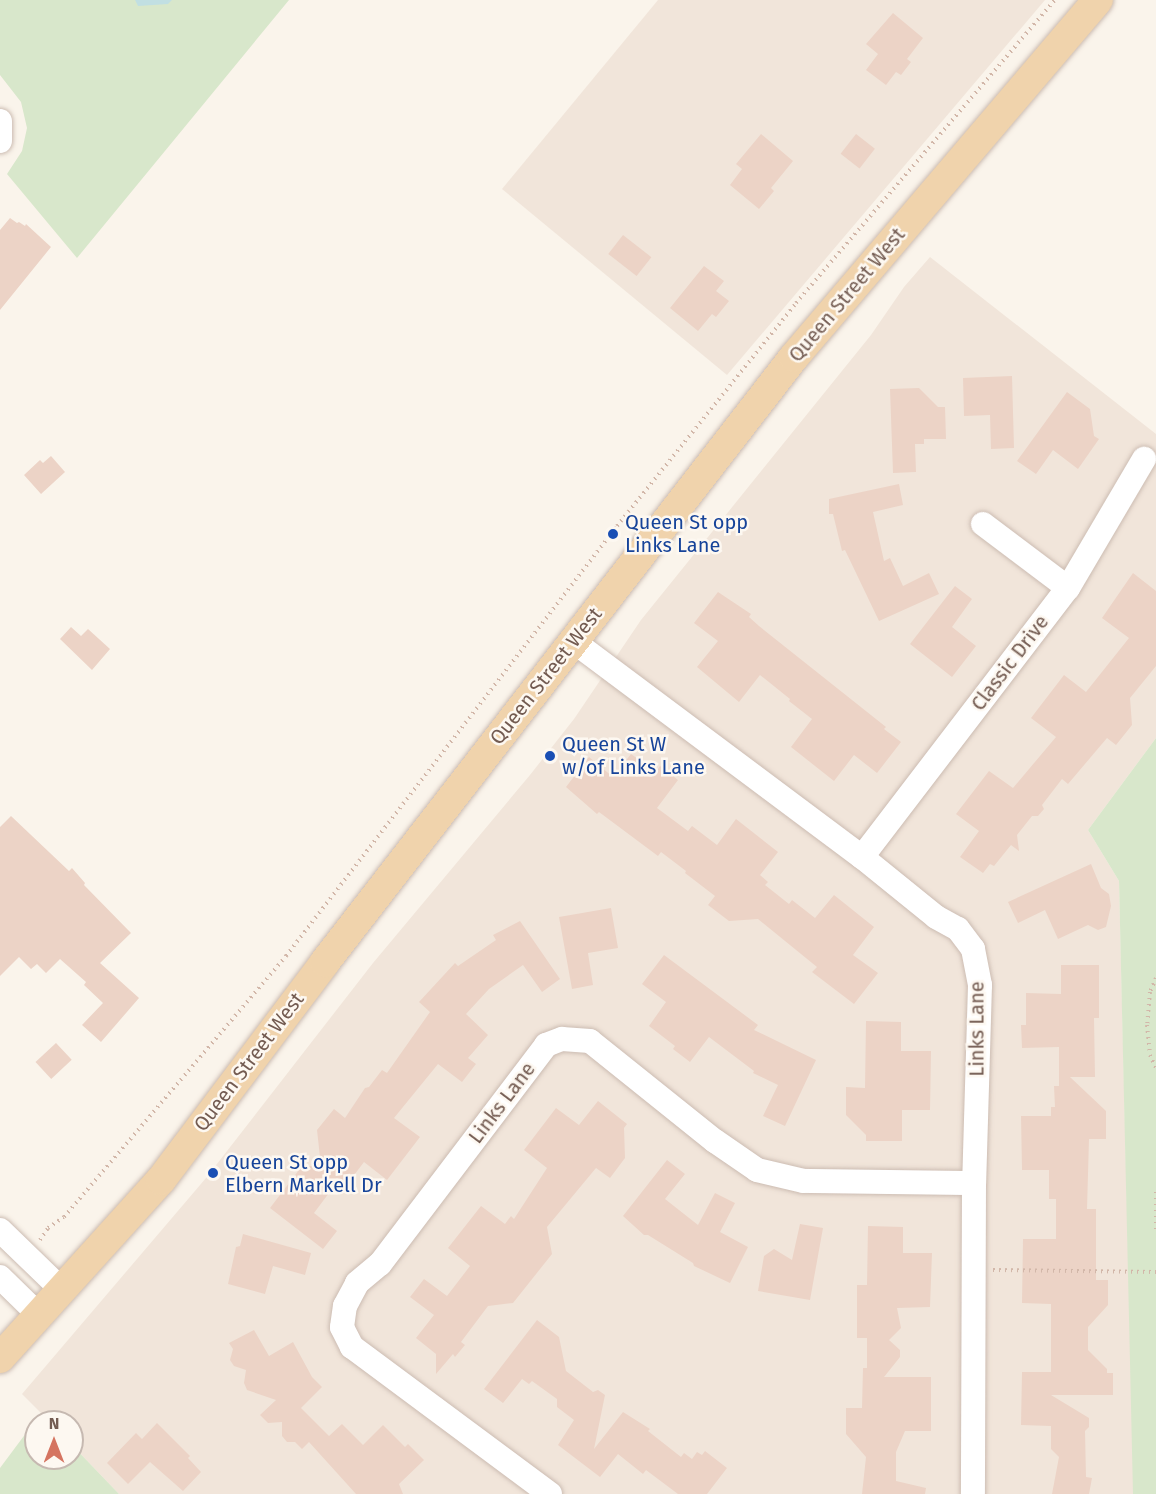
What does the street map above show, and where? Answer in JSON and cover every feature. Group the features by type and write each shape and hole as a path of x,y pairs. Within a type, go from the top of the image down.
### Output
{"main road":[{"name":"Queen Street West","path":"0,1358 160,1180 794,357 1098,0"}],"street":[{"path":"0,121 0,141"},
{"name":"Classic Drive","path":"862,857 1068,588 1144,459"},
{"path":"983,524 1068,588"},
{"name":"Links Lane","path":"573,641 862,857 936,917 958,929 973,950 980,985 974,1183 973,1494"},
{"name":"Links Lane","path":"550,1494 352,1347 342,1327 345,1306 357,1283 380,1264 546,1045 562,1039 590,1041 715,1141 757,1170 804,1181 974,1183"},
{"path":"0,1230 61,1289"},
{"path":"0,1277 39,1315"}],"path":[{"path":"47,1233 48,1228 64,1217 286,956 617,526 766,340 1055,0"},
{"path":"1156,978 1150,992 1147,1025 1150,1055 1156,1068"},
{"path":"1156,1192 1156,1233"},
{"path":"974,1270 1156,1272"}],"shaded area":[{"path":"658,0 1045,0 727,375 502,189"},
{"path":"930,257 1156,434 1156,738 1088,830 1119,881 1134,1494 119,1494 84,1458 84,1410 38,1410 22,1394 206,1178 373,963 530,775 574,719 641,620 871,335 904,287"}],"green space":[{"path":"0,0 289,0 77,258 7,174 22,151 27,128 21,102 0,75"},
{"path":"1156,738 1156,1494 1133,1494 1119,881 1088,830"},
{"path":"24,1436 24,1470 84,1470 84,1458 119,1494 0,1494 0,1468"}],"water":[{"path":"135,0 172,0 168,4 138,6"}],"building":[{"path":"893,13 923,38 907,59 911,62 901,75 896,72 886,85 866,70 878,54 866,44"},
{"path":"761,134 793,161 771,188 774,191 759,209 730,185 742,169 736,164"},
{"path":"856,134 875,149 860,168 841,154"},
{"path":"10,218 25,226 26,224 51,247 0,310 0,230"},
{"path":"623,235 651,257 637,276 608,254"},
{"path":"704,266 724,281 716,291 729,301 716,317 712,314 698,331 670,308"},
{"path":"1012,376 1014,448 991,449 990,415 964,416 963,378"},
{"path":"919,388 938,407 945,407 946,439 924,439 924,444 915,444 916,472 893,473 890,389"},
{"path":"1067,392 1090,409 1094,436 1099,439 1078,469 1053,450 1036,474 1017,461"},
{"path":"51,456 65,472 41,494 24,475 40,460 43,463"},
{"path":"899,484 903,505 873,512 884,561 890,558 903,586 929,573 939,594 879,621 845,550 842,551 833,514 829,514 829,499"},
{"path":"1133,573 1156,591 1156,666 1130,698 1132,725 1116,745 1107,738 1068,784 1062,779 1042,805 1044,809 1038,816 1032,816 1017,835 1019,851 1011,845 994,866 990,864 983,873 960,857 979,831 956,814 989,771 1013,788 1056,737 1031,718 1064,675 1086,692 1129,638 1102,618"},
{"path":"955,586 972,599 952,627 976,646 952,677 910,644"},
{"path":"718,592 751,614 749,617 759,626 886,727 884,729 901,742 877,773 854,755 834,781 791,747 812,719 789,701 790,699 760,675 739,702 697,667 718,641 694,623"},
{"path":"71,627 81,636 88,629 110,649 92,670 60,639"},
{"path":"631,754 656,772 660,766 678,780 657,808 688,831 692,826 717,845 736,819 778,852 760,875 768,882 765,885 789,904 792,900 815,918 834,895 874,927 853,955 878,973 854,1004 812,972 817,967 758,919 729,921 708,905 715,896 685,873 686,871 661,852 658,856 599,812 597,814 566,787 589,757 613,777"},
{"path":"11,816 69,871 72,868 85,883 84,885 131,933 100,963 139,998 101,1042 82,1025 103,1003 84,985 86,982 60,959 46,973 37,964 31,969 19,957 0,976 0,827"},
{"path":"1091,864 1101,888 1109,894 1111,906 1106,927 1098,930 1088,925 1058,939 1045,910 1018,923 1008,902"},
{"path":"611,908 618,948 588,953 593,985 572,989 559,917"},
{"path":"520,921 560,979 542,992 523,965 489,989 466,1014 488,1035 468,1058 476,1064 462,1082 438,1064 394,1118 420,1137 387,1180 364,1162 345,1187 338,1181 314,1213 337,1231 323,1249 270,1208 302,1166 321,1166 317,1130 334,1109 345,1118 365,1088 369,1087 382,1070 387,1073 430,1012 419,1002 455,963 458,966 496,940 493,935"},
{"path":"664,955 758,1025 754,1030 816,1060 785,1126 763,1116 778,1085 753,1073 754,1071 709,1037 690,1062 673,1049 675,1046 649,1026 666,1002 642,984"},
{"path":"1061,965 1099,965 1099,1018 1094,1018 1095,1077 1070,1077 1106,1111 1106,1139 1089,1139 1087,1209 1096,1209 1096,1280 1108,1280 1108,1305 1088,1327 1088,1350 1107,1369 1107,1373 1113,1373 1113,1395 1051,1395 1089,1418 1089,1427 1085,1431 1086,1477 1092,1478 1089,1494 1052,1494 1059,1457 1051,1449 1051,1426 1021,1425 1022,1372 1051,1372 1051,1304 1022,1303 1023,1239 1056,1239 1056,1199 1049,1199 1049,1170 1022,1170 1021,1116 1051,1116 1051,1107 1055,1107 1054,1086 1059,1086 1059,1047 1022,1048 1021,1025 1026,1025 1026,993 1061,994"},
{"path":"866,1021 901,1022 901,1051 931,1051 930,1110 902,1110 902,1141 866,1141 866,1135 846,1115 846,1087 865,1088"},
{"path":"56,1043 72,1060 51,1079 36,1062"},
{"path":"598,1101 627,1124 624,1128 625,1158 610,1178 596,1168 547,1227 552,1254 513,1303 488,1306 461,1342 465,1345 455,1357 453,1354 436,1374 436,1354 416,1338 434,1315 410,1297 424,1279 447,1296 470,1266 448,1248 481,1206 505,1224 511,1216 514,1219 547,1168 524,1150 556,1108 579,1125"},
{"path":"667,1160 685,1174 665,1199 698,1225 715,1193 735,1203 720,1232 748,1247 730,1283 694,1266 693,1263 648,1235 644,1235 623,1216"},
{"path":"800,1224 823,1228 810,1300 758,1291 764,1256 774,1249 792,1260"},
{"path":"868,1226 903,1227 903,1253 932,1253 930,1307 897,1308 901,1328 889,1340 900,1350 900,1357 884,1377 931,1377 931,1431 905,1431 896,1452 896,1481 926,1488 925,1494 862,1494 866,1457 846,1434 846,1408 862,1408 863,1368 867,1368 867,1338 857,1338 857,1285 867,1285"},
{"path":"243,1234 311,1253 305,1275 273,1266 265,1294 228,1284 236,1247 240,1246"},
{"path":"537,1320 559,1337 566,1371 593,1392 598,1390 605,1395 594,1449 623,1412 650,1429 648,1431 681,1457 684,1453 692,1459 697,1452 702,1455 705,1451 727,1468 707,1494 678,1494 646,1470 643,1474 618,1454 600,1477 558,1445 574,1420 557,1407 557,1399 532,1381 529,1384 522,1379 503,1403 484,1389"},
{"path":"254,1330 269,1356 293,1342 312,1377 322,1387 301,1408 329,1436 342,1424 363,1445 383,1425 405,1447 408,1444 424,1460 399,1484 403,1494 356,1494 309,1442 302,1449 295,1442 287,1442 282,1436 282,1422 268,1423 260,1415 276,1400 247,1390 244,1383 246,1370 234,1366 230,1360 233,1349 229,1343"},
{"path":"157,1423 190,1456 188,1458 201,1472 183,1491 150,1462 128,1484 107,1463 136,1433 142,1439"}],"place":[{"name":"Queen St opp Links Lane","path":"613,534"},
{"name":"Queen St W w/of Links Lane","path":"550,756"},
{"name":"Queen St opp Elbern Markell Dr","path":"213,1173"}]}
